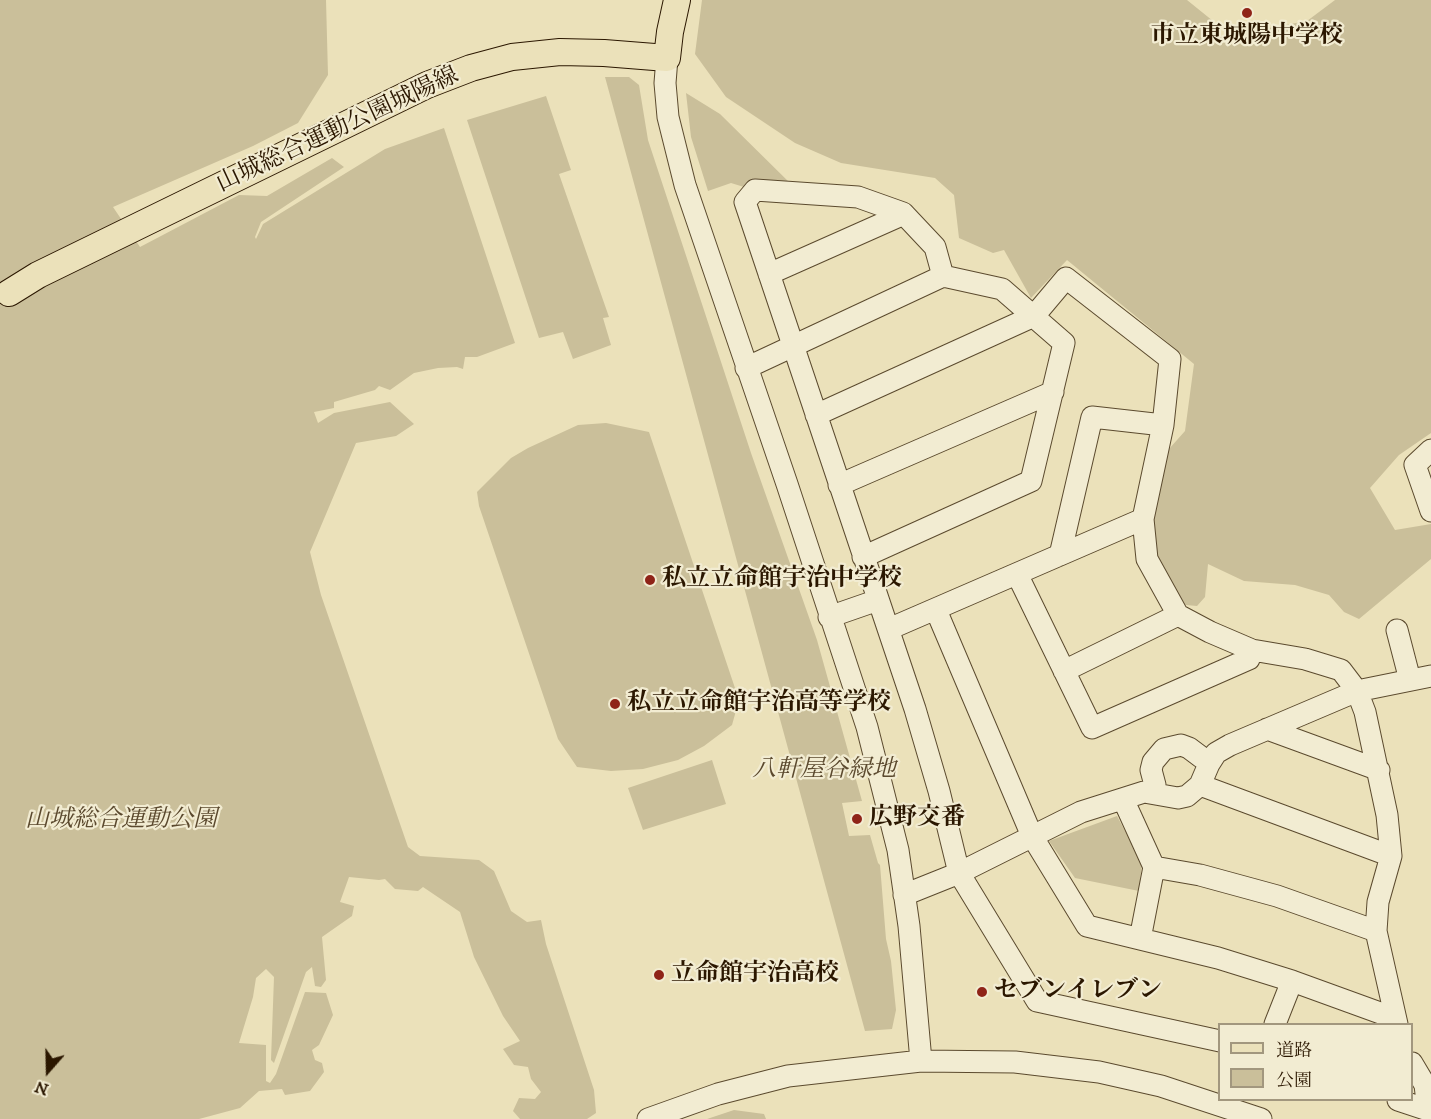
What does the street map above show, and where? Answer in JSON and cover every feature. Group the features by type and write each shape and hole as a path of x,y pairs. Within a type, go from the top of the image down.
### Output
{"main road":[{"path":"668,58 670,32 677,0"},
{"name":"山城総合運動公園城陽線","path":"3,297 48,270 406,96 471,69 512,57 560,52 604,52 668,58"}],"street":[{"path":"668,58 665,83 668,117 685,185 867,727 898,850 921,1061"},
{"path":"943,276 935,247 904,214 858,196 755,190 745,202 889,629 939,791 959,873 1037,1001 1218,1041"},
{"path":"769,274 904,214"},
{"path":"746,368 943,276 1002,289 1064,343 1031,481 863,556"},
{"path":"816,415 1034,316 1066,278 1170,359 1163,425 1143,519 1147,559 1178,615 1252,650 1305,659 1341,670 1356,691 1365,712 1387,815 1391,856 1378,902 1376,931 1395,1021"},
{"path":"839,484 1053,392"},
{"path":"1060,555 1092,417 1163,425"},
{"path":"1431,450 1415,465 1431,511"},
{"path":"889,629 1143,519"},
{"path":"1017,574 1092,728 1249,659 1252,650"},
{"path":"829,616 878,600"},
{"path":"936,610 1032,836 1087,926 1218,958 1292,981 1395,1021"},
{"path":"1064,671 1178,615"},
{"path":"1397,630 1410,680"},
{"path":"904,895 959,873 1081,812 1144,792 1178,798 1187,796 1200,785 1216,753 1230,745 1356,691 1431,675"},
{"path":"1267,729 1379,770"},
{"path":"1154,792 1155,785 1151,770 1153,762 1164,748 1181,745 1211,761"},
{"path":"1200,785 1391,856"},
{"path":"1123,799 1154,867 1140,939"},
{"path":"1154,867 1211,878 1277,897 1376,931"},
{"path":"1275,1023 1292,981"},
{"path":"648,1119 718,1094 788,1076 921,1061 1015,1062 1099,1071 1161,1086 1248,1112"},
{"path":"1401,1101 1428,1110 1425,1086 1413,1065"}],"green space":[{"name":"山城総合運動公園","path":"0,0 326,0 328,75 298,123 253,146 113,207 140,247 239,195 267,196 332,158 344,167 261,222 256,239 263,224 385,149 444,128 515,343 477,357 465,357 463,369 438,368 414,373 390,390 379,386 375,390 334,402 334,408 314,412 318,423 334,413 390,402 414,424 396,436 356,443 310,552 321,595 408,847 420,856 479,860 494,871 511,911 527,922 541,920 546,944 594,1090 596,1113 587,1119 520,1119 513,1111 519,1098 535,1099 541,1092 531,1079 528,1067 514,1065 503,1049 520,1041 503,1016 474,957 460,912 423,887 418,891 395,889 385,879 349,877 340,902 354,906 352,916 322,937 326,980 321,987 315,986 312,967 306,972 274,1063 271,1060 274,977 266,969 256,978 253,997 239,1043 266,1045 266,1081 270,1083 276,1074 305,992 326,993 333,1015 319,1045 312,1050 315,1060 322,1063 324,1072 310,1091 285,1095 282,1089 259,1091 240,1108 199,1119 0,1119"},
{"path":"702,0 1187,0 1213,21 1216,28 1214,38 1307,21 1335,0 1431,0 1431,433 1399,455 1370,488 1395,530 1431,524 1431,559 1359,619 1344,612 1329,595 1295,585 1244,581 1208,564 1205,597 1197,606 1186,605 1177,600 1151,549 1152,507 1169,449 1185,431 1194,364 1067,260 1031,298 1004,250 993,253 959,238 954,195 935,178 841,163 795,143 726,97 695,54"},
{"name":"八軒屋谷緑地","path":"605,77 629,77 639,85 648,140 751,453 817,640 862,801 842,803 849,836 870,835 880,865 886,939 891,961 896,1010 892,1029 865,1031"},
{"path":"686,93 720,114 793,186 744,187 731,183 708,191 691,137"},
{"path":"546,96 571,170 559,174 609,317 603,318 611,345 573,359 563,332 539,338 467,120"},
{"path":"606,423 649,432 739,700 732,725 704,746 678,760 643,769 611,771 577,767 558,739 479,506 477,492 511,458 528,448 578,425"},
{"path":"712,760 726,804 643,830 628,788"},
{"path":"1117,816 1142,863 1139,891 1075,878 1049,841"},
{"path":"734,1110 764,1114 766,1119 707,1119"}],"place":[{"name":"市立東城陽中学校","path":"1247,13"},
{"name":"私立立命館宇治中学校","path":"650,580"},
{"name":"私立立命館宇治高等学校","path":"615,704"},
{"name":"広野交番","path":"857,819"},
{"name":"立命館宇治高校","path":"659,975"},
{"name":"セブンイレブン","path":"982,992"}]}
